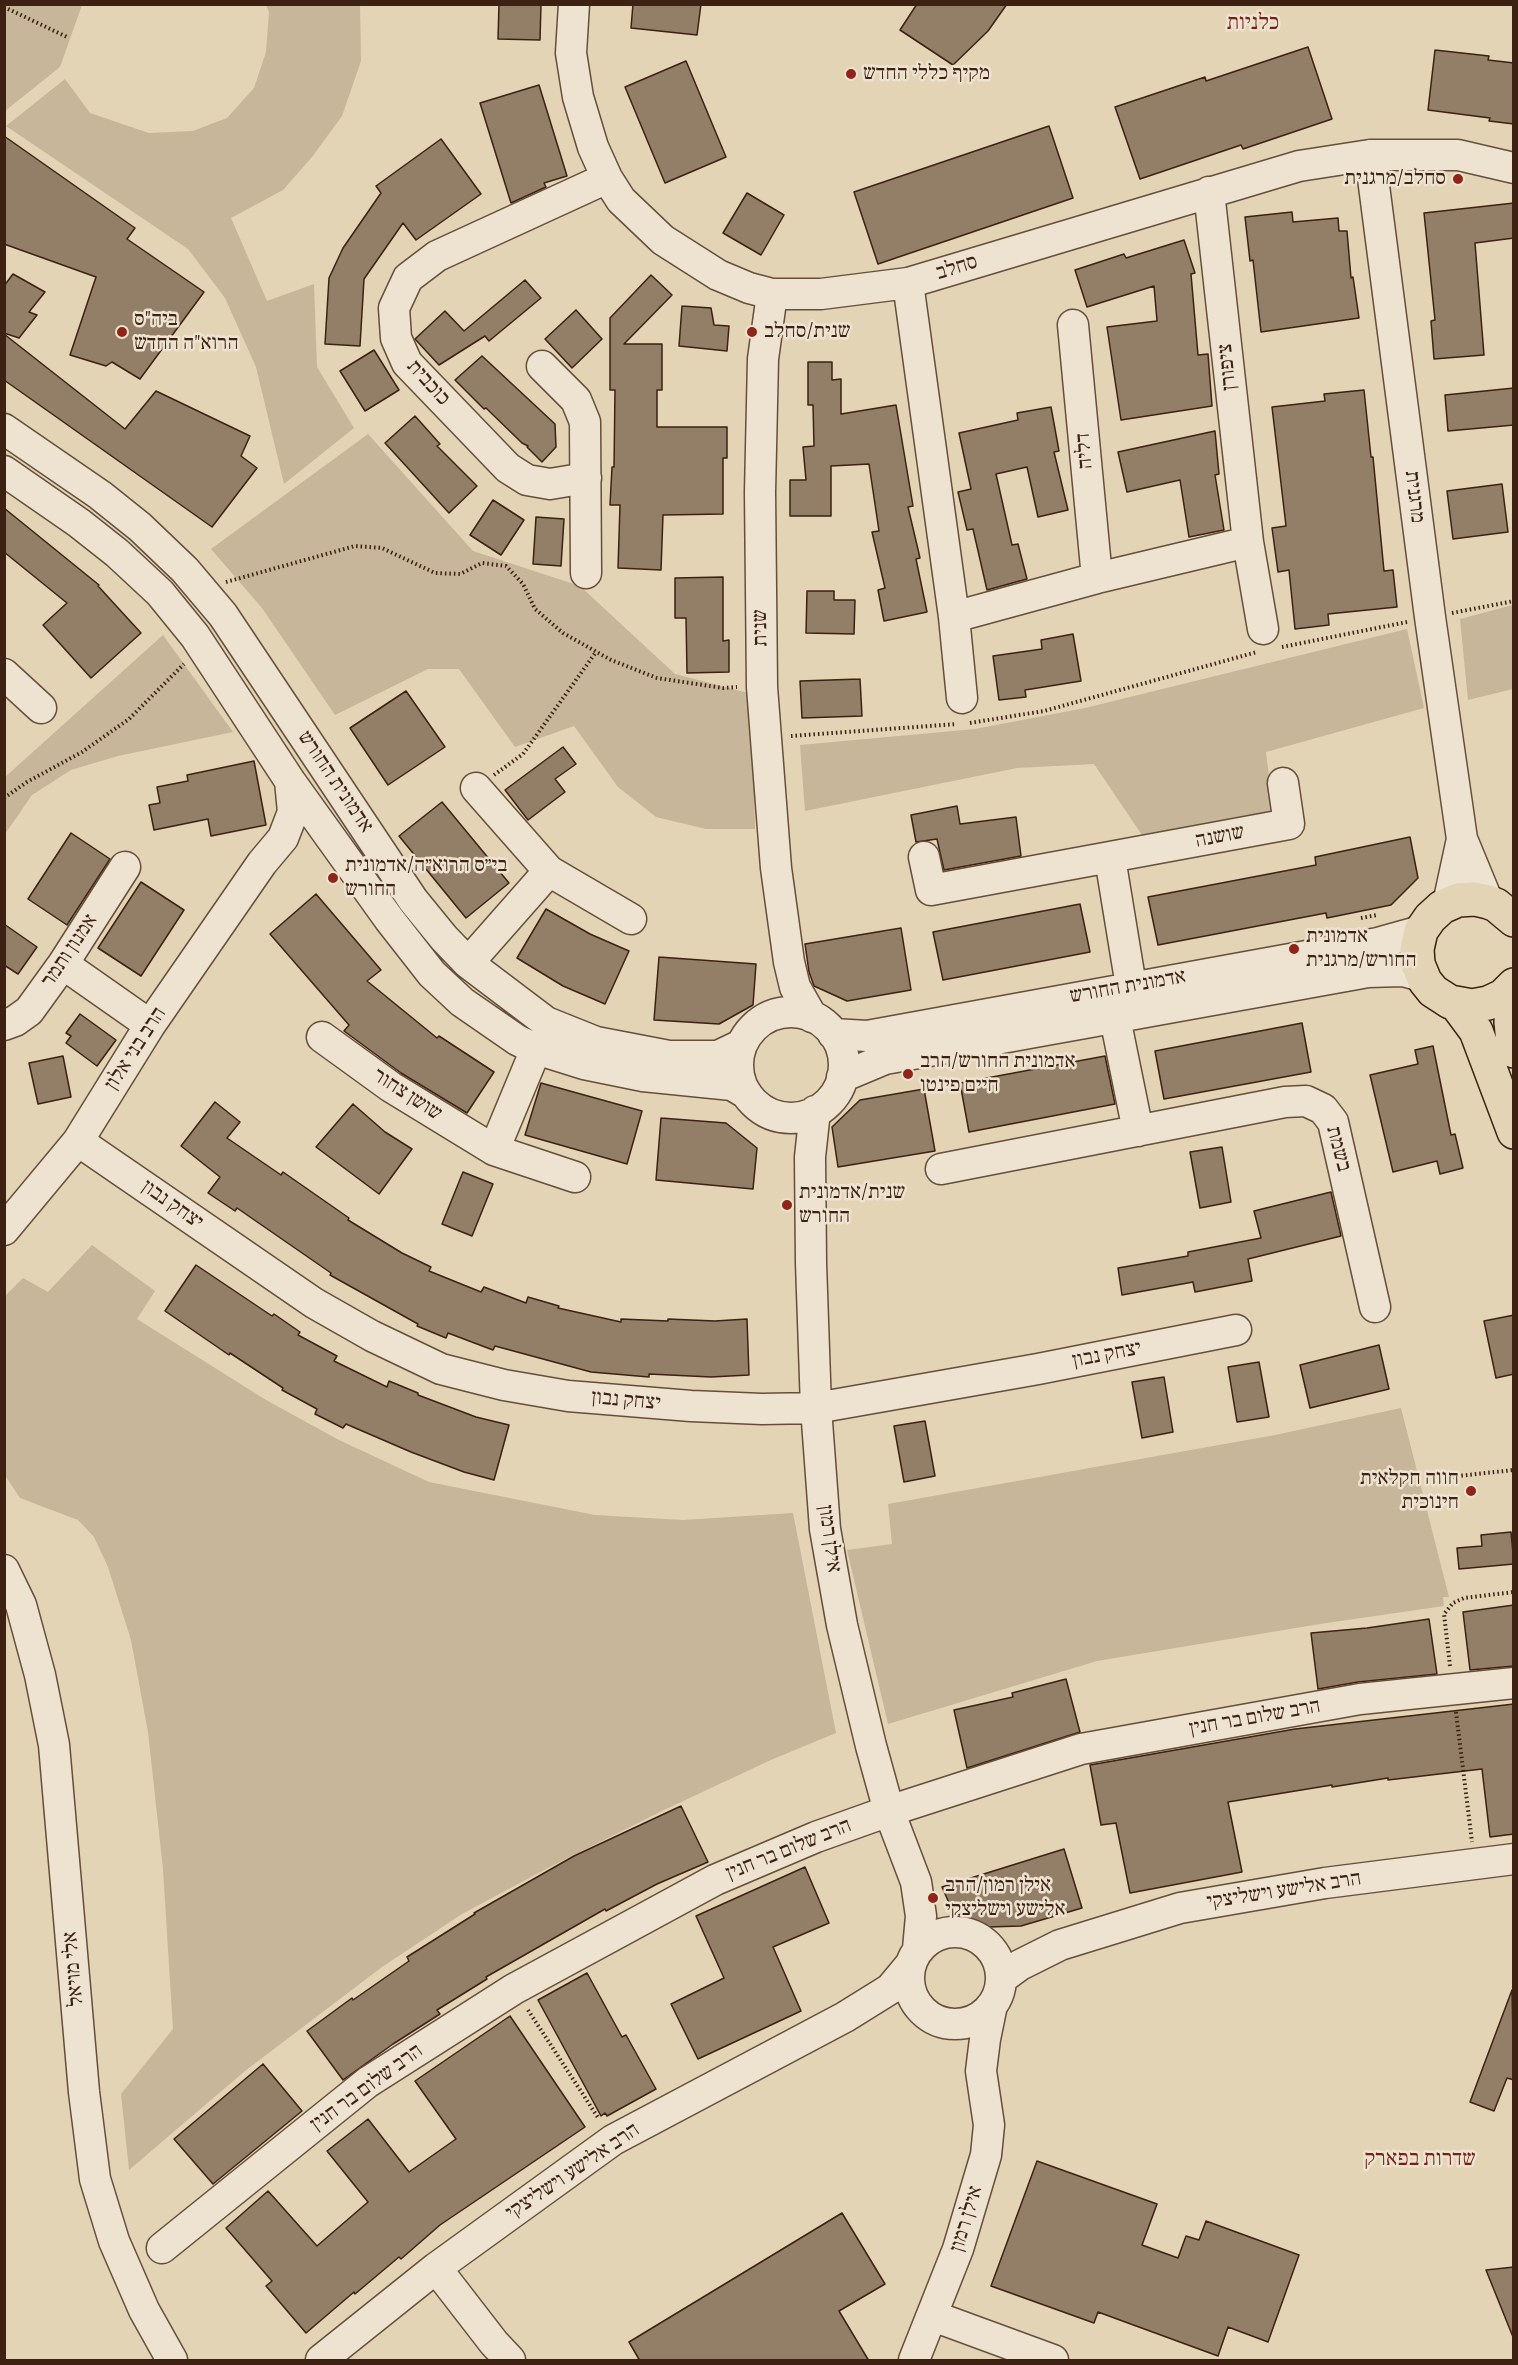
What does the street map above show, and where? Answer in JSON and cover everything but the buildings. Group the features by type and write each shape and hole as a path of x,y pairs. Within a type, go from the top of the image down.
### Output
{"main road":[{"path":"1506,913 1466,899 1448,904 1435,912 1421,931 1417,950 1422,976 1433,991 1456,1004 1472,1006 1488,1003 1503,996 1514,985"},
{"path":"1514,990 1511,1022 1514,1050"},
{"path":"1456,1004 1476,1031 1514,1132"}],"street":[{"name":"סחלב","path":"574,4 571,53 578,97 593,147 607,178 621,200 663,240 718,275 749,288 772,294 821,294 908,283 1299,166 1370,155 1458,155 1514,168"},
{"name":"מרגנית","path":"1370,155 1430,617 1462,839 1448,904"},
{"name":"כוכבית","path":"586,478 550,484 527,480 508,468 407,363 396,338 394,308 408,278 437,256 607,178"},
{"name":"ציפורן","path":"1209,192 1248,542 1268,642"},
{"path":"908,283 954,617 962,698"},
{"name":"שנית","path":"772,294 762,370 760,492 762,687 776,868 789,962 795,987 817,1019"},
{"name":"דליה","path":"1074,325 1097,578"},
{"path":"542,366 576,400 585,423 586,573"},
{"name":"אדמונית החורש","path":"4,429 100,495 140,527 185,570 223,615 413,900 468,963 546,1022 596,1042 669,1056 718,1056 754,1024 770,1016 788,1012 867,1036 1131,986 1378,943 1421,931"},
{"name":"אדמונית החורש","path":"4,471 79,523 117,553 160,593 202,646 290,781 389,919 432,974 462,1002 517,1040 536,1049 584,1064 643,1076 732,1085 747,1094"},
{"path":"954,617 1097,578 1248,542"},
{"path":"4,674 41,708"},
{"name":"הרב בני אלון","path":"4,1230 78,1141 150,1025 262,863 283,838 293,812 290,781"},
{"name":"שושנה","path":"924,857 932,890 1289,824 1283,783"},
{"path":"476,788 549,871 631,919"},
{"name":"מרגנית","path":"1462,839 1506,913"},
{"name":"הרב בני אלון","path":"262,863 298,843 313,843 328,849 355,869"},
{"path":"1110,858 1131,986"},
{"name":"אמנון ותמר","path":"4,1025 15,1021 28,1011 63,964 125,867"},
{"path":"468,963 549,871"},
{"name":"שנית","path":"754,1024 781,988 789,962"},
{"path":"63,964 150,1025"},
{"name":"אדמונית החורש","path":"842,1077 885,1059 1368,972 1403,971 1422,976"},
{"path":"1115,1018 1138,1131"},
{"path":"754,1024 738,1070 747,1094 760,1107 778,1116 797,1117 815,1111 829,1100 842,1077 842,1055 817,1019"},
{"name":"שושן צחור","path":"322,1036 391,1087 494,1150 575,1177"},
{"path":"494,1150 536,1049"},
{"name":"בשמת","path":"941,1169 1285,1102 1306,1101 1323,1109 1334,1122 1375,1307"},
{"name":"אילן רמון","path":"815,1111 811,1137 810,1185 816,1408 825,1529 842,1625 889,1811 915,1882 921,1916 914,1957"},
{"name":"אילן רמון","path":"778,1116 791,1135 810,1185"},
{"name":"יצחק נבון","path":"78,1141 314,1303 372,1336 441,1369 568,1396 622,1402 762,1409 816,1408 1038,1369 1236,1330"},
{"name":"אלי מויאל","path":"4,1570 24,1615 40,1675 54,1745 84,2092 95,2178 114,2241 144,2310 172,2361"},
{"name":"הרב שלום בר חנין","path":"162,2248 368,2082 514,1989 715,1880 816,1837 1081,1749 1360,1699 1514,1683"},
{"name":"הרב אלישע וישליצקי","path":"997,1992 1020,1965 1060,1945 1180,1908 1325,1883 1514,1859"},
{"name":"אילן רמון","path":"915,1882 936,1911 967,1934"},
{"path":"944,1933 967,1934 985,1943 994,1953 999,1966 997,1992 982,2015 970,2021 957,2024 933,2018 915,2002 910,1990 908,1977 914,1957 930,1939 944,1933"},
{"name":"הרב אלישע וישליצקי","path":"967,1934 1018,1946 1060,1945"},
{"name":"הרב אלישע וישליצקי","path":"321,2360 436,2268 613,2140 845,2017 890,1989 914,1957"},
{"name":"אילן רמון","path":"914,2361 958,2249 986,2155 989,2125 981,2071 985,2039 997,1992"},
{"name":"הרב אלישע וישליצקי","path":"845,2017 902,2010 933,2018"},
{"name":"אילן רמון","path":"933,2018 963,2045 981,2071"},
{"path":"436,2268 510,2361"},
{"path":"933,2316 1053,2361"}],"path":[{"path":"4,7 67,37"},
{"path":"201,589 355,546 382,548 435,573 460,574 482,563 506,566 523,584 535,609 563,633 611,660 657,678 723,688 762,687"},
{"path":"766,738 966,723 1044,711 1268,642 1430,617 1514,600"},
{"path":"4,798 27,782 82,752 129,719 202,646"},
{"path":"476,788 523,754 596,652"},
{"path":"1350,921 1382,914"},
{"path":"754,1024 817,1019"},
{"path":"1440,1478 1514,1470"},
{"path":"514,1989 613,2140"}],"shaded area":[{"path":"5,4 82,5 60,67 5,111"},
{"path":"266,5 360,5 361,61 342,116 312,157 283,190 231,218 267,301 314,284 317,367 354,428 284,484 256,367 225,298 188,249 6,126 65,79 90,113 149,133 193,131 227,118 254,88 266,52 269,12"},
{"path":"368,434 473,551 580,586 675,674 752,694 755,829 706,829 656,817 618,787 574,726 515,747 459,669 428,669 335,715 262,608 211,549"},
{"path":"1513,605 1513,689 1468,700 1460,619"},
{"path":"1407,629 1424,708 1266,752 1274,818 1142,835 1094,764 1017,768 805,811 800,745 975,729 1085,708"},
{"path":"163,635 233,732 118,756 71,770 32,795 5,834 5,777"},
{"path":"92,1245 155,1291 137,1319 266,1400 339,1440 429,1482 595,1515 683,1520 793,1513 836,1733 773,1759 664,1810 462,1914 382,1967 245,2071 129,2170 121,2094 173,2029 163,1869 148,1732 131,1640 108,1567 94,1537 78,1520 20,1498 4,1474 5,1296 23,1278 48,1292"},
{"path":"1401,1408 1449,1597 1443,1597 1444,1606 1097,1661 888,1724 847,1550 892,1544 888,1504 1275,1435"}],"place":[{"name":"מקיף כללי החדש","path":"851,74"},
{"name":"סחלב/מרגנית","path":"1458,179"},
{"name":"ביה\"ס הרוא\"ה החדש","path":"122,332"},
{"name":"שנית/סחלב","path":"752,332"},
{"name":"בי״ס הרוא״ה/אדמונית החורש","path":"333,878"},
{"name":"אדמונית החורש/מרגנית","path":"1294,949"},
{"name":"אדמונית החורש/הרב חיים פינטו","path":"908,1074"},
{"name":"שנית/אדמונית החורש","path":"787,1205"},
{"name":"חווה חקלאית חינוכית","path":"1471,1491"},
{"name":"אילן רמון/הרב אלישע וישליצקי","path":"933,1898"}],"district":[{"name":"כלניות","path":"1253,24"},
{"name":"שדרות בפארק","path":"1420,2160"}]}
